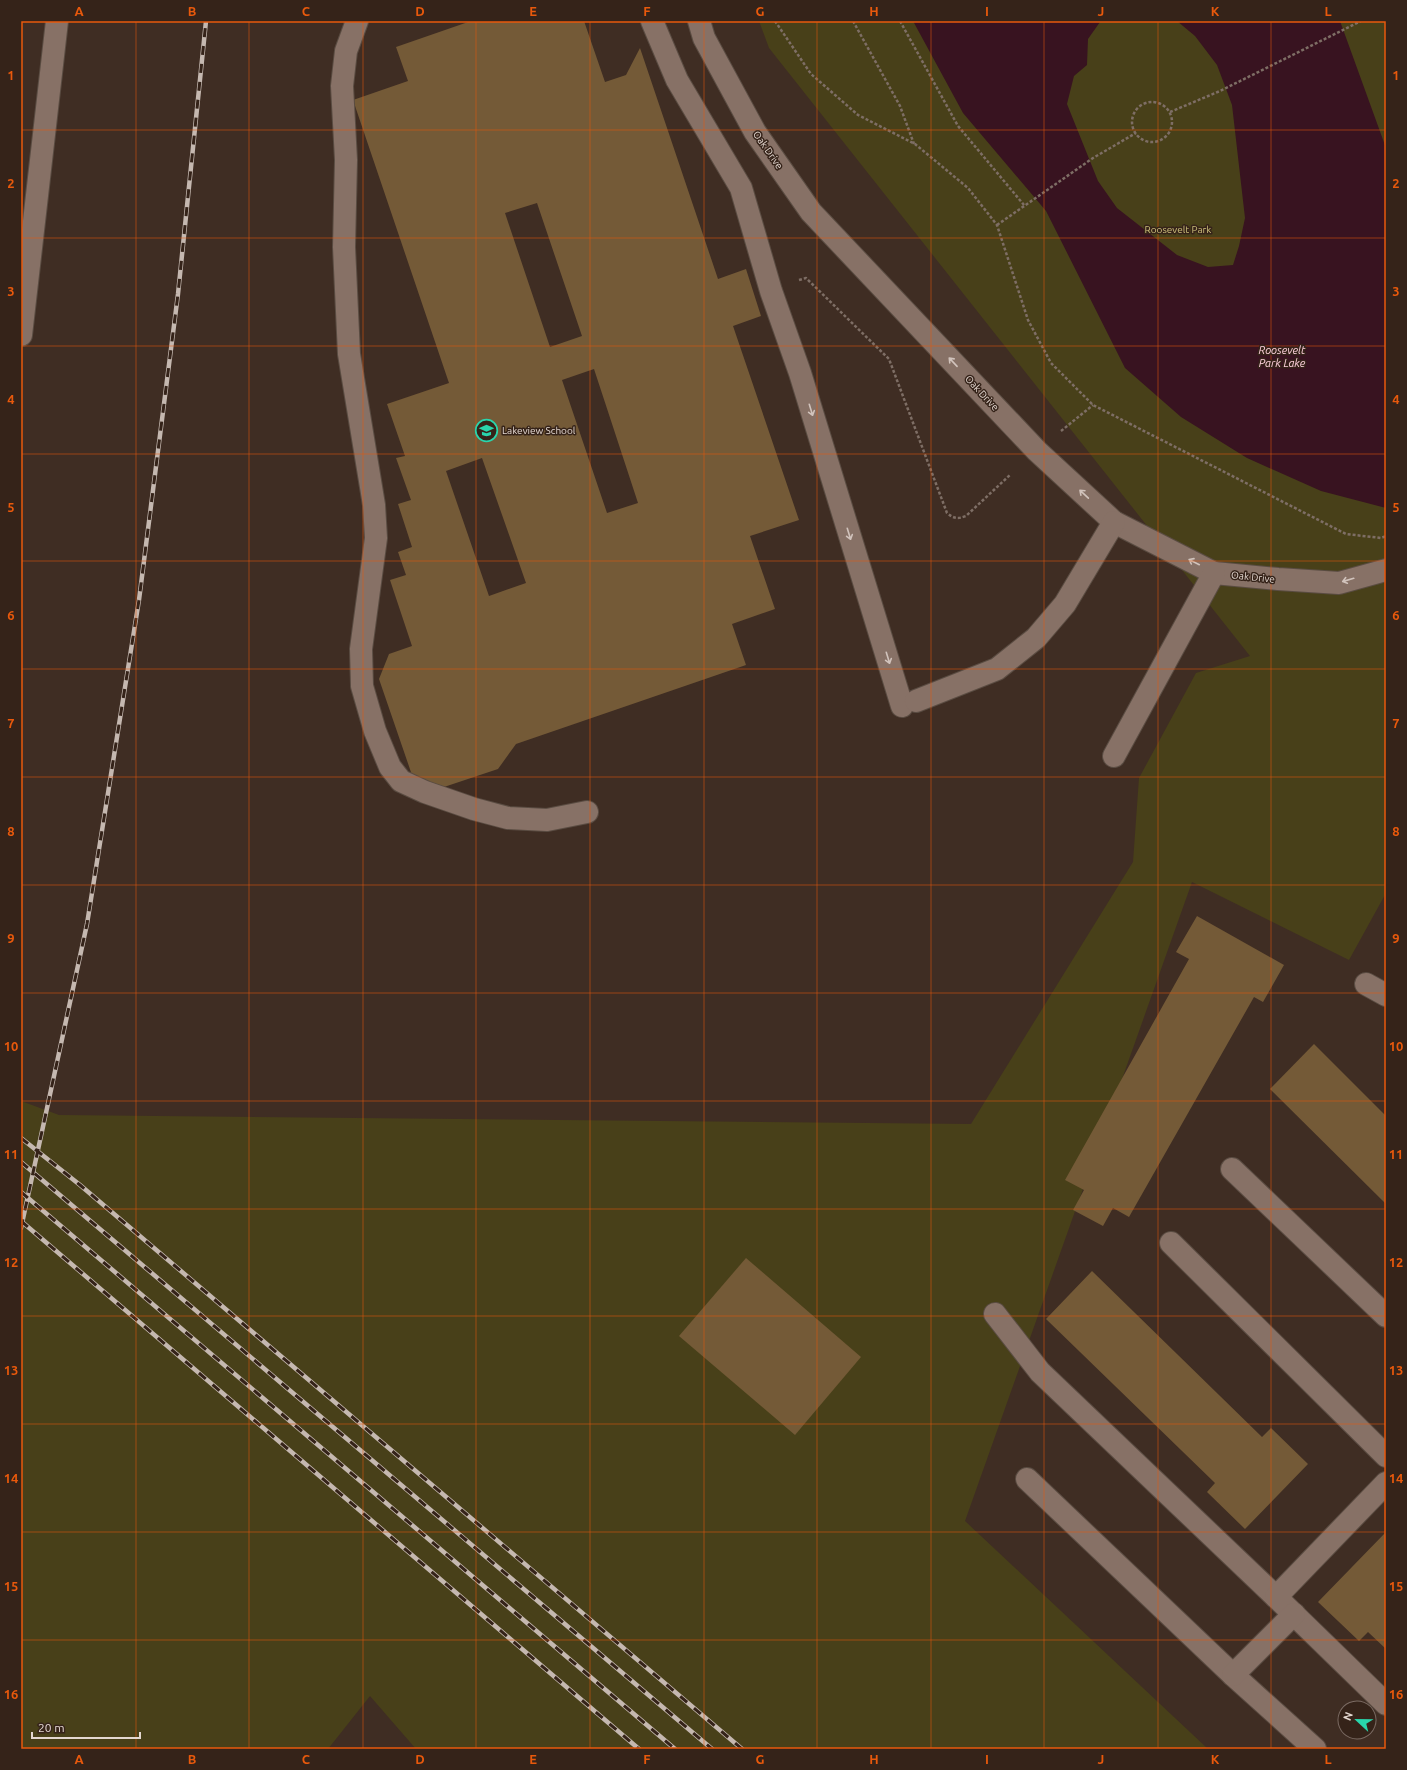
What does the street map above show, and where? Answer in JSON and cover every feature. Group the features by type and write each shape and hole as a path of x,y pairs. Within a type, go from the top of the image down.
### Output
{"street":[{"path":"21,335 57,21"},
{"path":"357,21 346,51 342,86 346,160 344,247 349,354 374,505 376,538 361,649 362,686 375,731 390,767 401,781 425,792 474,809 508,818 547,820 587,812"},
{"path":"652,21 677,80 741,188 771,292 800,372 909,703 997,669 1036,638 1065,604 1114,522"},
{"name":"Oak Drive","path":"699,21 704,38 755,132 811,212 1038,451 1114,522 1214,573 1339,583 1386,570"},
{"path":"1114,756 1214,573"},
{"path":"1366,984 1386,995"},
{"path":"1232,1168 1386,1316"},
{"path":"1171,1243 1386,1456"},
{"path":"995,1314 1040,1372 1294,1614 1386,1704"},
{"path":"1027,1479 1233,1674 1315,1749"},
{"path":"1276,1597 1386,1483"},
{"path":"1233,1674 1294,1614"}],"path":[{"path":"775,21 811,74 858,115 914,144 968,188 997,225 1028,320 1051,363 1093,405 1346,534 1381,538 1386,536"},
{"path":"852,21 900,106 914,144"},
{"path":"900,21 958,126 1024,205"},
{"path":"1170,112 1220,91 1361,21"},
{"path":"1154,102 1160,103 1170,112 1172,125 1170,132 1160,141 1146,141 1139,138 1136,133 1132,120 1137,108 1142,104 1154,102"},
{"path":"997,225 1093,158 1136,133"},
{"path":"771,292 806,278 889,359 943,507 952,518 958,519 966,516 1011,474"},
{"path":"1058,433 1093,405"}],"green space":[{"name":"Roosevelt Park","path":"759,21 1386,21 1386,893 1349,960 1192,882 965,1521 1208,1749 416,1749 370,1696 328,1749 21,1749 21,1101 59,1115 971,1124 1133,862 1139,778 1196,673 1250,656 769,48"}],"water":[{"name":"Roosevelt Park Lake","path":"913,21 1121,21 1100,22 1088,39 1087,65 1074,76 1067,104 1098,181 1117,208 1177,255 1208,267 1233,265 1245,218 1232,105 1217,65 1195,36 1177,21 1340,21 1386,148 1386,508 1321,491 1247,458 1181,417 1125,368 1046,211 963,113"}],"building":[{"name":"Lakeview School","path":"471,21 584,21 605,82 626,75 640,48 718,279 746,269 761,316 733,326 799,520 750,536 775,609 732,624 746,665 516,744 498,769 441,788 413,778 379,679 389,654 412,646 390,580 406,575 398,552 412,547 398,504 411,500 396,458 405,456 387,404 449,383 353,100 408,81 396,47","holes":["537,203 582,336 550,347 505,213","594,369 638,503 607,513 562,380","482,458 526,583 489,596 446,471"]},
{"path":"1197,916 1284,965 1263,1002 1254,997 1129,1217 1113,1208 1103,1226 1073,1210 1084,1190 1065,1180 1189,959 1176,952"},
{"path":"1314,1044 1386,1116 1386,1204 1270,1089"},
{"path":"746,1258 861,1357 795,1435 679,1336"},
{"path":"1092,1271 1262,1437 1271,1428 1308,1464 1245,1529 1207,1492 1215,1483 1046,1319"},
{"path":"1385,1533 1386,1649 1368,1632 1359,1641 1318,1602"}],"railway":[{"path":"21,1228 87,924 139,600 178,294 206,21"},
{"path":"21,1138 80,1185 742,1749"},
{"path":"21,1162 712,1749"},
{"path":"21,1192 675,1749"},
{"path":"21,1221 639,1749"}],"place":[{"name":"Lakeview School","path":"487,430"}]}
